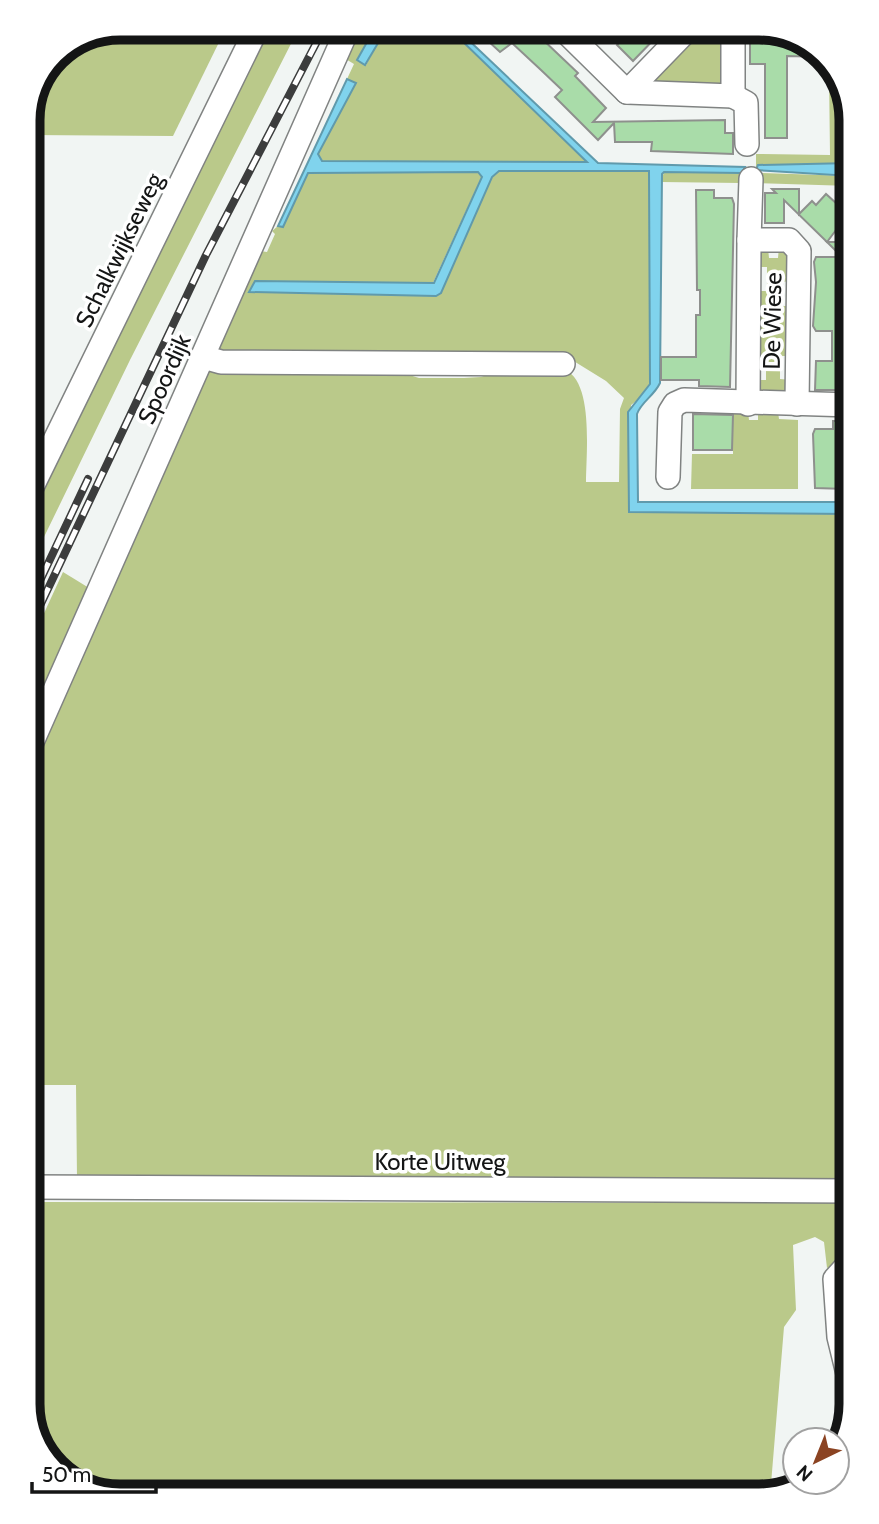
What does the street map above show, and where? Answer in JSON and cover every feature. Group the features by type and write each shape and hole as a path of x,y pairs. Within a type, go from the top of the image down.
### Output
{"street":[{"name":"Schalkwijkseweg","path":"40,471 251,40"},
{"name":"Spoordijk","path":"40,724 343,40"},
{"path":"574,40 627,92 733,96 746,103 747,144"},
{"path":"627,92 678,40"},
{"path":"733,40 733,96"},
{"name":"De Wiese","path":"748,404 751,179"},
{"name":"De Wiese","path":"749,240 789,240 799,251 797,404"},
{"path":"203,357 221,362 563,364"},
{"name":"De Wiese","path":"668,477 669,421 675,404 684,400 839,405"},
{"name":"Korte Uitweg","path":"40,1187 839,1191"},
{"path":"839,1275 835,1279 839,1337"}],"green space":[{"path":"120,40 220,40 173,136 40,135 43,99 48,85 67,60 94,44"},
{"path":"260,40 293,40 130,360 40,545 40,489"},
{"path":"351,40 368,40 357,59 366,65 379,40 461,40 588,162 321,161 318,154 356,83 347,79 354,64 344,58"},
{"path":"688,40 724,40 725,90 643,88"},
{"path":"829,82 835,94 839,120 839,164 756,167 756,154 830,155"},
{"path":"499,171 649,171 651,174 650,384 643,396 631,405 629,511 839,514 839,1181 718,1178 77,1178 76,1085 40,1085 40,736 205,372 403,373 419,378 464,378 481,377 507,368 565,370 574,377 581,389 584,404 587,438 586,482 619,482 620,409 624,398 606,381 572,360 222,355 213,346 260,251 267,252 275,234 272,231 283,226 308,173 481,173 482,176 432,285 255,281 436,296 441,293 492,177"},
{"path":"664,172 745,175 740,176 740,183 661,182"},
{"path":"759,173 839,176 839,186 757,183"},
{"path":"779,247 790,251 792,281 781,282 780,306 792,306 792,356 780,356 780,379 792,380 792,391 777,400 776,390 766,390 766,400 754,380 766,380 766,355 754,355 754,291 767,291 767,267 754,267 754,253 768,248 769,258 778,258"},
{"path":"758,411 778,412 779,419 798,420 798,489 691,489 692,454 733,454 733,412 748,412 749,420 758,420"},
{"path":"63,572 94,591 40,714 40,622"},
{"path":"40,1202 839,1203 839,1262 827,1268 824,1242 815,1237 793,1245 796,1310 784,1327 771,1482 115,1484 94,1480 67,1464 44,1430 40,1404"}],"water":[{"path":"368,40 380,40 365,65 357,60"},
{"path":"461,40 468,40 598,163 745,167 742,173 662,174 660,383 637,414 638,502 839,502 839,514 629,512 628,412 650,384 649,171 499,171 492,177 441,293 436,296 249,292 255,281 434,283 482,177 478,172 308,173 283,227 278,226 347,79 356,83 318,154 322,161 587,162"},
{"path":"839,163 839,175 756,170 758,165"}],"building":[{"path":"487,40 543,40 578,73 575,76 606,108 593,122 725,120 725,133 733,133 733,154 651,151 652,142 615,142 614,123 598,140 555,97 562,90 512,43 500,52"},
{"path":"622,40 653,40 633,61 617,45"},
{"path":"750,40 785,44 807,57 787,56 787,138 765,138 765,64 750,64"},
{"path":"772,189 799,189 799,214 812,201 816,205 826,194 839,206 839,226 827,242 784,200 784,223 765,223 765,193 776,193"},
{"path":"696,190 714,190 714,198 732,198 734,204 730,387 699,386 699,380 661,380 661,357 696,357 696,315 700,315 700,290 697,290"},
{"path":"827,242 839,242 839,254"},
{"path":"816,257 839,257 839,390 815,390 816,361 832,361 832,331 816,331 813,326"},
{"path":"693,414 733,415 732,450 693,450"},
{"path":"833,421 839,421 839,489 815,488 813,434 815,429 833,429"}],"railway":[{"path":"40,606 206,255 318,40"},
{"path":"40,581 88,479"}]}
